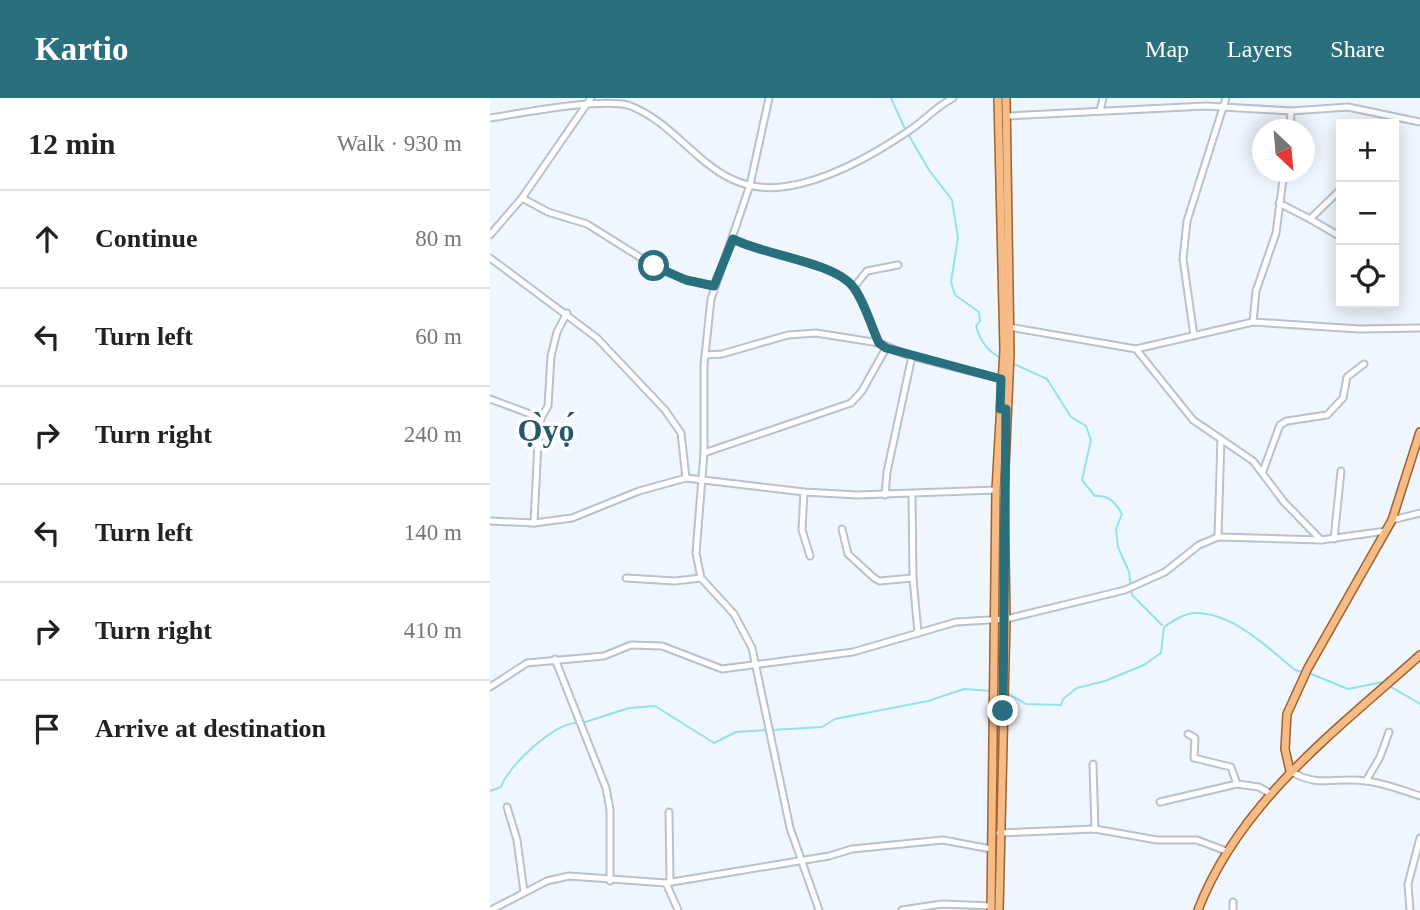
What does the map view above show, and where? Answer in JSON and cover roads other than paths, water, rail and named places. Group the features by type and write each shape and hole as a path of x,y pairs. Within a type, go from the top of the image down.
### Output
{"main road":[{"path":"998,98 1009,327 996,490 995,620 1000,678"},
{"path":"1006,98 1008,116 1004,223 1007,351"},
{"path":"995,885 991,849 1000,678 1006,620 1001,379 1005,369"},
{"path":"1290,771 1284,749 1287,714 1299,683 1387,531 1420,432"},
{"path":"1198,910 1226,851 1290,771 1420,655"},
{"path":"994,909 999,833 999,711"}],"street":[{"path":"769,98 750,185 733,239 714,286 705,355 704,453 696,553 701,578 743,628 755,665 799,861 819,910"},
{"path":"490,118 589,101 617,102 636,109 666,128 709,168 750,185 788,187 817,179 895,139 953,98"},
{"path":"1100,111 1102,98"},
{"path":"1200,98 1206,106"},
{"path":"1194,336 1185,289 1183,259 1186,234 1226,98"},
{"path":"490,235 522,198 589,101"},
{"path":"1008,116 1206,106 1291,111 1348,107 1420,122"},
{"path":"1291,111 1291,119"},
{"path":"1253,322 1256,291 1276,233 1282,182"},
{"path":"1310,219 1336,194"},
{"path":"522,198 548,212 587,224 654,266 686,280 714,286"},
{"path":"1279,203 1336,234"},
{"path":"733,239 754,249 802,261 837,275 854,287 879,343"},
{"path":"490,258 597,338 677,424 683,440 686,478"},
{"path":"854,287 867,271 898,265"},
{"path":"534,523 541,418 548,406 553,343 567,313"},
{"path":"1009,327 1136,349 1253,322 1359,329 1420,328"},
{"path":"705,355 722,354 799,333 879,343 912,356 1001,379"},
{"path":"704,453 851,403 863,391 886,348"},
{"path":"1136,349 1193,420 1263,471 1284,502 1321,540"},
{"path":"885,495 887,472 912,356"},
{"path":"1263,471 1280,425 1287,421 1327,415 1343,398 1347,377 1364,364"},
{"path":"490,399 541,418"},
{"path":"1219,537 1221,439"},
{"path":"1334,539 1341,471"},
{"path":"490,521 534,523 572,518 639,491 686,478 804,492 885,495 996,490"},
{"path":"804,492 802,530 810,555"},
{"path":"912,494 913,578 918,633"},
{"path":"1392,520 1420,513"},
{"path":"842,529 848,554 873,577 879,581 913,578"},
{"path":"490,687 527,663 604,656 631,646 651,645 722,669 853,652 956,622 1006,620 1125,590 1165,572 1199,545 1219,537 1321,540 1387,531"},
{"path":"626,578 675,581 701,578"},
{"path":"555,659 597,760 610,810 610,881"},
{"path":"1366,781 1380,757 1389,732"},
{"path":"1188,734 1195,738 1194,758 1231,766 1237,784"},
{"path":"1093,764 1095,830"},
{"path":"1290,771 1318,783 1366,781 1420,796"},
{"path":"1160,802 1237,784 1259,787 1271,794"},
{"path":"507,807 517,840 524,892"},
{"path":"669,812 668,882 678,910"},
{"path":"999,833 1095,830 1147,839 1197,840 1226,851"},
{"path":"1410,910 1408,884 1420,838"},
{"path":"491,910 547,881 569,876 610,881 668,882 799,861 852,849 943,840 991,849"},
{"path":"1233,902 1233,910"},
{"path":"902,910 942,904 994,909"}],"waterway":[{"path":"891,98 905,129"},
{"path":"908,134 929,170 952,200 958,238 951,282 955,295 979,312 980,321 976,326 979,336 988,349 1001,358"},
{"path":"1012,363 1047,379 1071,417 1086,426 1091,440 1082,480 1095,496 1111,500 1122,514 1116,529 1118,547 1129,572 1132,595 1162,625"},
{"path":"1007,693 1026,704 1061,705 1063,699 1077,688 1105,681 1144,665 1161,653 1164,627 1182,616 1194,613 1208,614 1236,625 1295,670 1303,672"},
{"path":"1309,673 1348,689 1383,682"},
{"path":"1391,687 1420,704"},
{"path":"772,730 822,727 835,719 928,701 964,689 991,691"},
{"path":"582,723 629,708 655,706 714,743 736,732 766,730"},
{"path":"490,791 501,787 505,778 533,747 556,730 577,723"}],"district":[{"name":"Ọ̀yọ́","path":"546,430"}]}
